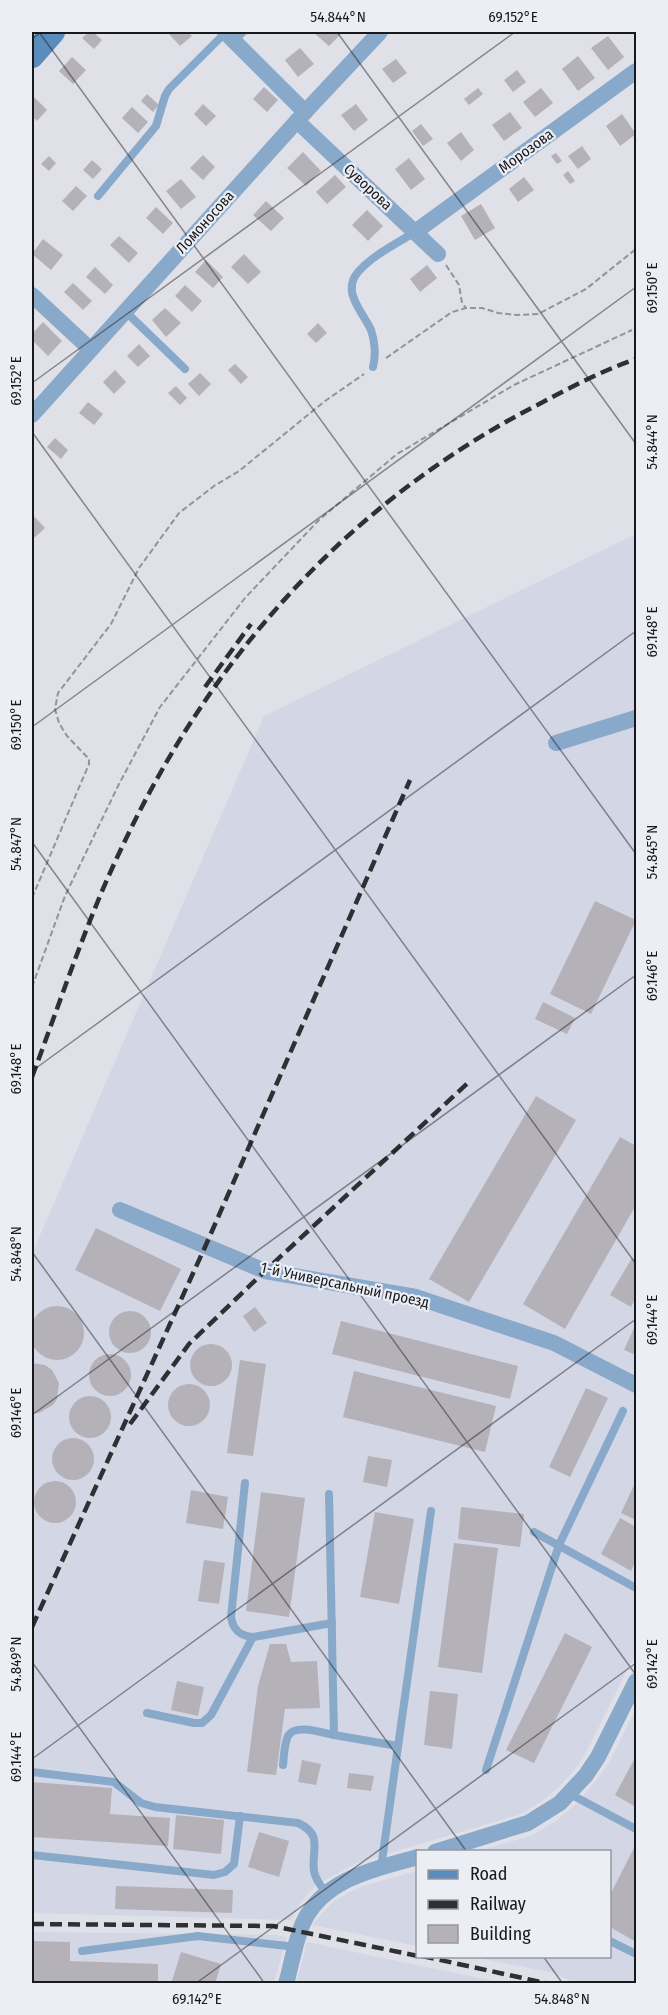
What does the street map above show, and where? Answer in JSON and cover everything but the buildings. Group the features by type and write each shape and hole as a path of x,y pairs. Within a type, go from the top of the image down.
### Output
{"main road":[{"path":"32,56 53,32"}],"street":[{"name":"Ломоносова","path":"32,415 301,116 380,32"},
{"name":"Суворова","path":"232,34 301,116 438,254"},
{"name":"Морозова","path":"414,232 636,71"},
{"path":"32,295 90,349"},
{"path":"556,743 636,718"},
{"name":"1-й Универсальный проезд","path":"120,1210 265,1271 416,1297 543,1339 636,1385"},
{"path":"438,1850 528,1823 550,1811 570,1794 598,1757 636,1681"},
{"path":"286,1983 303,1923 312,1907 326,1893 344,1881 416,1857"}],"lane":[{"path":"98,196 156,126 169,89 232,34"},
{"path":"374,367 372,333 353,300 351,284 356,274 367,263 414,232"},
{"path":"125,310 185,369"},
{"path":"486,1770 559,1545 623,1411"},
{"path":"245,1483 231,1617 237,1631 253,1637 332,1623"},
{"path":"329,1494 334,1735"},
{"path":"381,1868 431,1511"},
{"path":"534,1532 636,1588"},
{"path":"147,1713 194,1723 205,1722 212,1715 253,1637"},
{"path":"283,1765 287,1737 295,1730 398,1746"},
{"path":"32,1772 114,1782 148,1806 293,1822 309,1830 315,1840 316,1877 326,1893"},
{"path":"570,1794 636,1829"},
{"path":"32,1855 220,1874 234,1864 240,1816"},
{"path":"82,1951 198,1936 297,1947"},
{"path":"611,1942 636,1954"}],"path":[{"path":"32,898 89,764 89,759 67,736 59,723 55,709 58,693 111,624 138,568 178,513 214,486 239,471 317,408 452,312 466,308 482,308 498,313 538,314 586,289 636,249"},
{"path":"438,254 459,285 462,303 466,308"},
{"path":"32,987 65,896 118,786 160,707 245,598 319,520 397,454 514,385 632,330"}],"shaded area":[{"path":"636,534 636,1653 587,1751 559,1787 542,1801 521,1814 357,1863 316,1885 301,1902 291,1920 32,1913 32,1254 264,716"},
{"path":"636,1708 636,1983 576,1983 550,1972 478,1958 611,1958 611,1850 482,1850 533,1835 557,1820 575,1805 609,1763"},
{"path":"416,1871 416,1946 312,1925 333,1902 366,1885"},
{"path":"32,1932 287,1937 274,1983 32,1984"},
{"path":"307,1942 503,1983 296,1983"}],"railway":[{"path":"32,1077 86,931 123,845 159,775 200,708 246,646 296,588 350,534 410,485 474,441 543,402 600,373 636,359"},
{"path":"205,687 251,624"},
{"path":"32,1627 205,1247 410,780"},
{"path":"130,1424 189,1344 471,1080"},
{"path":"32,1924 273,1926 416,1956"},
{"path":"431,1958 550,1984"}]}
